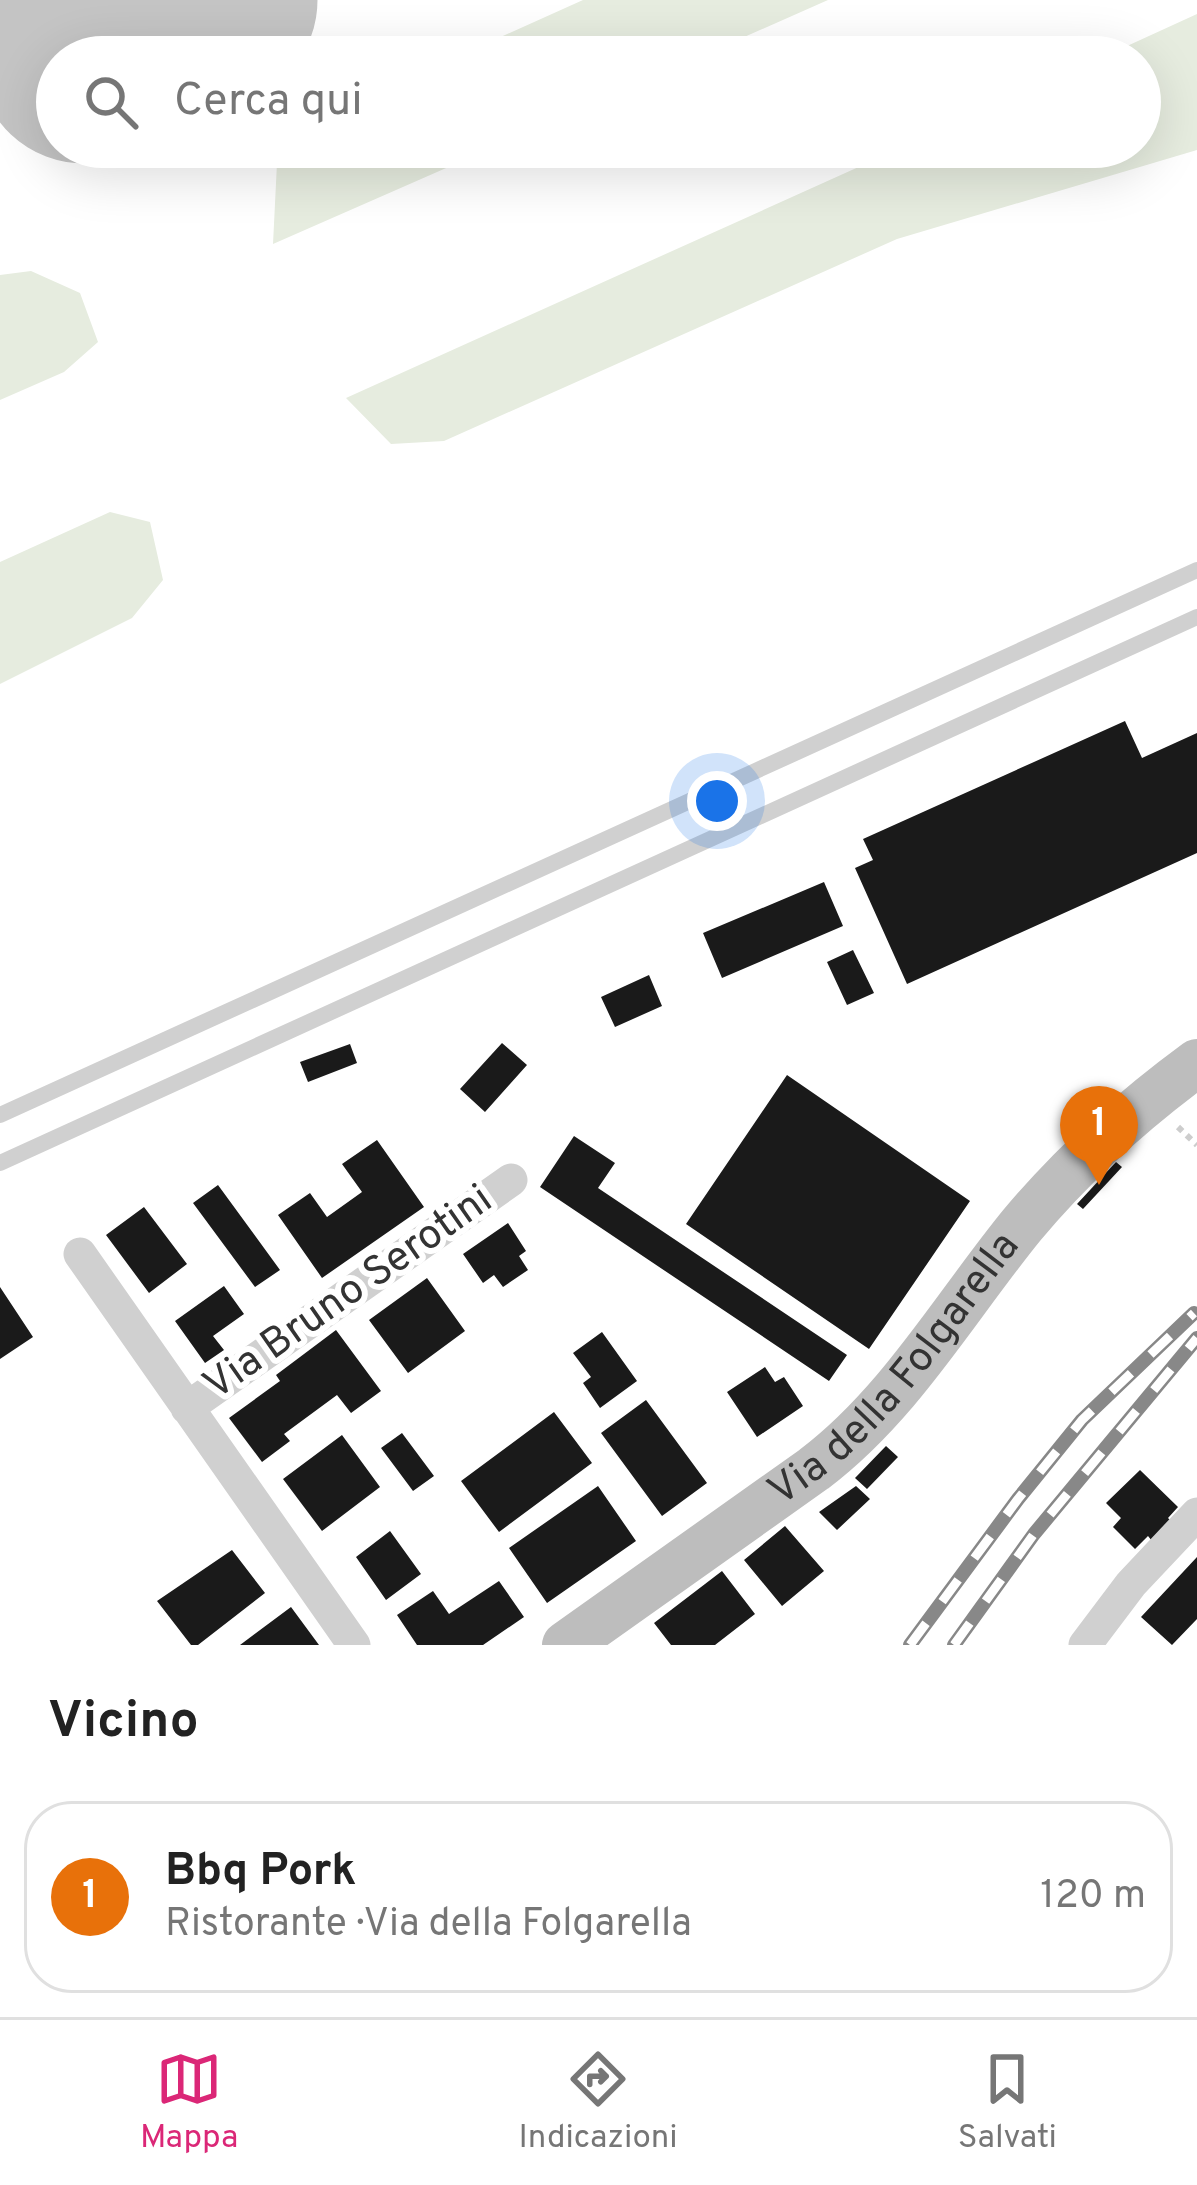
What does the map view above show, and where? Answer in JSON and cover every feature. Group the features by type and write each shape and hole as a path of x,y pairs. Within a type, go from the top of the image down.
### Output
{"street":[{"name":"Via della Folgarella","path":"566,1645 814,1468 863,1426 1053,1190 1122,1124 1197,1063"},
{"name":"Via Bruno Serotini","path":"187,1408 511,1180"},
{"path":"80,1254 354,1645"},
{"path":"1084,1645 1197,1514"}],"lane":[{"path":"0,1115 1197,570"},
{"path":"0,1162 1197,617"}],"path":[{"path":"1168,1117 1197,1145"}],"shaded area":[{"path":"583,0 828,0 747,36 503,36"},
{"path":"1197,14 1197,150 1161,161 1161,36 1149,36"},
{"path":"277,168 446,168 273,244"},
{"path":"856,168 1136,168 897,239 444,441 391,444 346,398"},
{"path":"31,271 80,293 98,342 64,372 0,400 0,275"},
{"path":"110,512 150,522 163,580 132,618 0,684 0,562"}],"building":[{"path":"1125,721 1142,758 1197,733 1197,853 907,984 855,868 873,860 863,839"},
{"path":"824,882 843,926 722,978 703,933"},
{"path":"853,950 874,993 847,1005 827,962"},
{"path":"649,975 662,1006 615,1027 601,997"},
{"path":"502,1043 527,1065 485,1112 460,1089"},
{"path":"350,1044 357,1063 308,1082 300,1062"},
{"path":"787,1075 970,1201 869,1349 686,1224"},
{"path":"574,1136 615,1163 598,1188 847,1355 829,1381 540,1187"},
{"path":"377,1140 424,1207 322,1278 278,1215 310,1193 327,1217 362,1192 342,1164"},
{"path":"1116,1162 1122,1167 1083,1209 1077,1204"},
{"path":"218,1185 280,1270 255,1287 193,1203"},
{"path":"144,1207 187,1264 149,1293 106,1235"},
{"path":"508,1223 526,1251 519,1256 528,1270 503,1287 494,1275 483,1283 463,1254"},
{"path":"427,1278 465,1331 408,1373 369,1320"},
{"path":"224,1286 244,1314 213,1336 224,1350 205,1363 175,1321"},
{"path":"0,1287 33,1337 0,1359"},
{"path":"336,1330 381,1391 351,1413 337,1395 284,1434 290,1441 262,1462 229,1418 280,1381 276,1375"},
{"path":"602,1332 637,1381 600,1408 583,1383 591,1377 573,1353"},
{"path":"765,1367 775,1382 784,1377 803,1406 757,1437 727,1392"},
{"path":"646,1400 707,1483 662,1516 601,1433"},
{"path":"554,1412 592,1463 499,1532 461,1481"},
{"path":"402,1433 434,1476 413,1491 381,1448"},
{"path":"342,1435 380,1487 322,1531 283,1479"},
{"path":"886,1446 898,1457 867,1489 855,1478"},
{"path":"1140,1470 1178,1507 1152,1541 1148,1536 1135,1549 1113,1527 1121,1518 1106,1503"},
{"path":"598,1486 636,1541 547,1603 509,1548"},
{"path":"856,1486 870,1499 837,1530 819,1512"},
{"path":"785,1526 824,1571 782,1606 744,1560"},
{"path":"390,1531 421,1574 386,1600 356,1557"},
{"path":"232,1550 265,1593 198,1645 191,1645 157,1601"},
{"path":"1197,1557 1197,1619 1172,1645 1141,1617"},
{"path":"722,1571 755,1614 715,1645 671,1645 654,1623"},
{"path":"499,1581 524,1617 483,1645 417,1645 397,1615 433,1591 449,1614"},
{"path":"291,1607 319,1645 240,1645"}],"taxiway":[{"path":"97,36 122,0"}],"runway":[{"path":"131,36 211,0"}],"railway":[{"path":"910,1645 1082,1420 1194,1313"},
{"path":"954,1645 1034,1534 1197,1338"}],"place":[{"name":"Bbq Pork","path":"1099,1185"}]}
